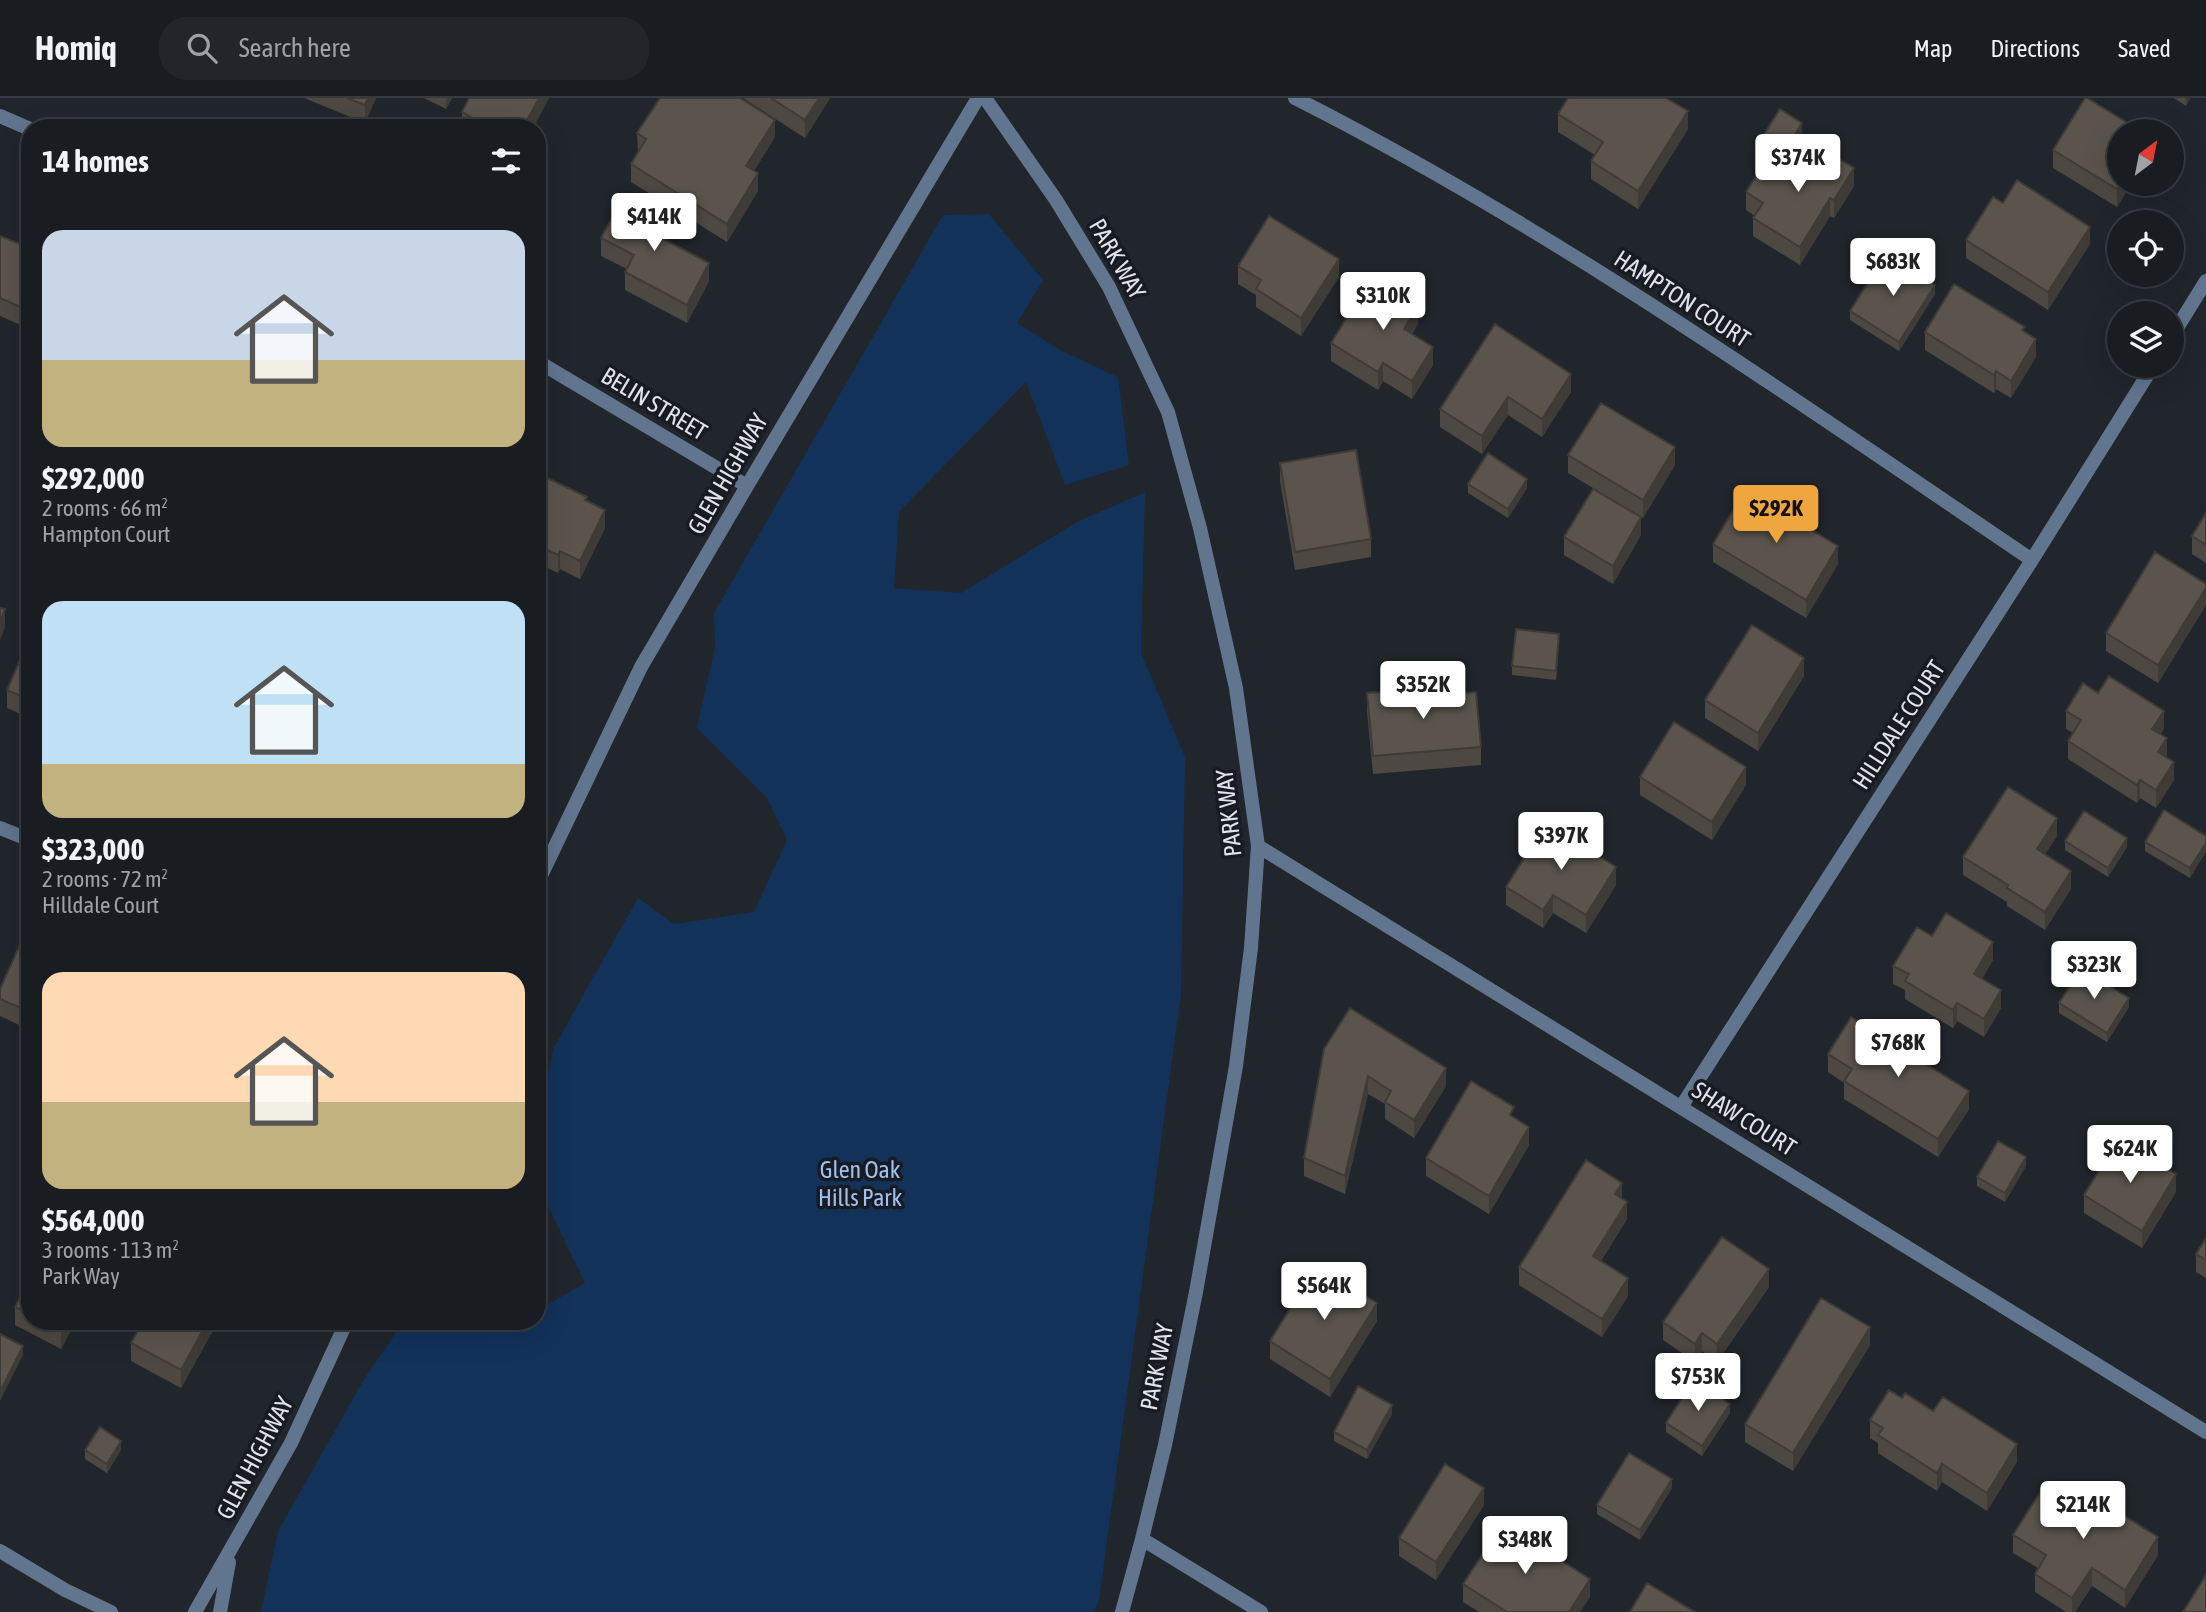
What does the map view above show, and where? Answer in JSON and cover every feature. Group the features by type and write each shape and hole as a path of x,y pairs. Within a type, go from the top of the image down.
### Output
{"street":[{"name":"GLEN HIGHWAY","path":"546,865 641,667 978,98"},
{"name":"PARK WAY","path":"985,98 1056,200 1109,287 1168,412 1200,528 1236,688 1258,846 1251,948 1237,1066 1165,1445 1122,1612"},
{"name":"HAMPTON COURT","path":"1295,98 1503,213 1638,296 2032,560"},
{"path":"0,116 21,125"},
{"path":"2184,317 2206,281"},
{"name":"BELIN STREET","path":"546,366 747,486"},
{"name":"HILLDALE COURT","path":"1681,1107 2146,378"},
{"path":"0,828 21,836"},
{"name":"SHAW COURT","path":"1258,846 2206,1432"},
{"name":"GLEN HIGHWAY","path":"195,1612 291,1443 343,1330"},
{"path":"1142,1539 1261,1612"},
{"path":"0,1551 65,1590 111,1612"},
{"path":"220,1612 230,1553"}],"green space":[{"name":"Glen Oak Hills Park","path":"989,214 1043,280 1017,323 1060,350 1118,377 1129,465 1065,485 1026,382 899,512 894,588 961,593 1077,522 1145,492 1141,653 1185,757 1181,994 1099,1600 1094,1612 261,1612 278,1531 366,1376 398,1330 546,1330 546,1306 585,1283 546,1202 546,1087 553,1049 638,898 674,924 754,912 787,840 767,798 697,728 715,647 714,613 943,215"}],"building":[{"path":"347,98 368,98 365,105"},
{"path":"469,98 539,98 528,119 474,119 462,112"},
{"path":"660,98 740,98 775,120 746,166 758,173 727,224 631,164 646,139 637,133"},
{"path":"771,98 819,98 805,120"},
{"path":"1568,98 1666,98 1688,111 1638,191 1591,161 1603,142 1558,114"},
{"path":"2085,98 2121,119 2107,119 2107,183 2053,150"},
{"path":"1780,109 1802,123 1779,161 1756,147"},
{"path":"1820,147 1854,168 1834,200 1830,198 1800,247 1753,218 1763,203 1746,192 1766,160 1783,171 1787,165 1802,175"},
{"path":"2017,180 2090,227 2048,292 1966,240 1993,197 2003,203"},
{"path":"623,197 661,217 652,233 709,263 687,305 625,272 634,255 601,238"},
{"path":"1269,216 1339,259 1301,318 1256,289 1261,280 1238,266"},
{"path":"0,236 21,244 21,307 0,298"},
{"path":"1886,254 1935,285 1899,342 1850,311"},
{"path":"1372,277 1418,306 1404,329 1433,347 1412,381 1383,363 1378,372 1331,343"},
{"path":"1954,284 2025,327 2022,330 2036,339 2011,381 1996,371 1994,375 1925,332"},
{"path":"1495,324 1571,374 1542,419 1508,397 1482,436 1440,409"},
{"path":"1601,403 1675,447 1643,500 1568,455"},
{"path":"1356,450 1371,539 1295,552 1280,463"},
{"path":"1488,453 1527,479 1508,509 1468,484"},
{"path":"546,477 587,497 585,500 605,510 580,561 560,551 558,555 546,549"},
{"path":"1593,489 1641,517 1613,566 1564,537"},
{"path":"1745,490 1838,546 1806,600 1713,544"},
{"path":"2206,513 2206,545 2192,536"},
{"path":"2155,552 2206,584 2158,665 2106,633"},
{"path":"0,608 5,609 0,622"},
{"path":"1752,625 1804,658 1758,733 1705,700"},
{"path":"1516,629 1559,634 1556,671 1512,666"},
{"path":"21,658 21,696 7,690"},
{"path":"2109,676 2164,711 2152,729 2167,738 2158,752 2174,762 2156,790 2140,780 2137,785 2068,741 2081,720 2066,711 2083,683 2098,693"},
{"path":"1453,686 1453,694 1476,692 1481,747 1373,756 1367,693"},
{"path":"1674,722 1746,767 1712,822 1640,777"},
{"path":"2008,787 2057,818 2037,849 2071,871 2045,912 1963,857"},
{"path":"2164,810 2206,836 2206,843 2190,868 2145,842"},
{"path":"2084,811 2127,838 2108,868 2065,841"},
{"path":"1546,823 1616,867 1586,915 1553,895 1543,910 1506,887"},
{"path":"1946,913 1993,942 1974,974 2001,990 1984,1019 1957,1003 1953,1010 1905,981 1909,974 1893,966 1917,927 1932,936"},
{"path":"21,942 21,1008 0,999 0,989"},
{"path":"2081,968 2129,998 2107,1033 2059,1003"},
{"path":"1350,1008 1446,1068 1414,1120 1385,1102 1391,1091 1368,1076 1345,1176 1304,1158 1324,1049"},
{"path":"1851,1017 1969,1091 1938,1139 1844,1081 1852,1069 1828,1054"},
{"path":"1471,1081 1514,1107 1510,1115 1529,1127 1489,1196 1426,1158"},
{"path":"2118,1139 2176,1174 2142,1231 2084,1195"},
{"path":"1998,1141 2026,1157 2005,1193 1977,1177"},
{"path":"1586,1160 1622,1183 1615,1194 1627,1202 1593,1256 1628,1278 1602,1319 1519,1267"},
{"path":"1722,1237 1769,1269 1717,1344 1702,1333 1695,1344 1663,1322"},
{"path":"2206,1238 2206,1260 2196,1254"},
{"path":"1317,1265 1377,1303 1330,1379 1270,1341"},
{"path":"21,1295 21,1310 15,1307"},
{"path":"1821,1298 1870,1327 1793,1453 1745,1424"},
{"path":"138,1330 203,1330 181,1370 131,1343"},
{"path":"0,1334 23,1346 0,1392"},
{"path":"1694,1379 1730,1404 1702,1446 1666,1423"},
{"path":"1358,1386 1392,1405 1367,1450 1334,1432"},
{"path":"1889,1390 1902,1398 1905,1393 1933,1411 1943,1397 2017,1444 1987,1493 1942,1464 1937,1473 1878,1435 1883,1428 1870,1420"},
{"path":"100,1427 121,1441 107,1464 85,1450"},
{"path":"1629,1453 1672,1479 1640,1530 1597,1505"},
{"path":"1445,1464 1484,1488 1436,1562 1399,1538"},
{"path":"2044,1486 2076,1506 2085,1491 2158,1537 2125,1590 2092,1568 2072,1598 2035,1574 2046,1555 2013,1535"},
{"path":"1503,1523 1590,1579 1569,1612 1507,1612 1463,1584"},
{"path":"2206,1575 2206,1612 2183,1612"},
{"path":"1647,1583 1695,1612 1630,1612"}]}
